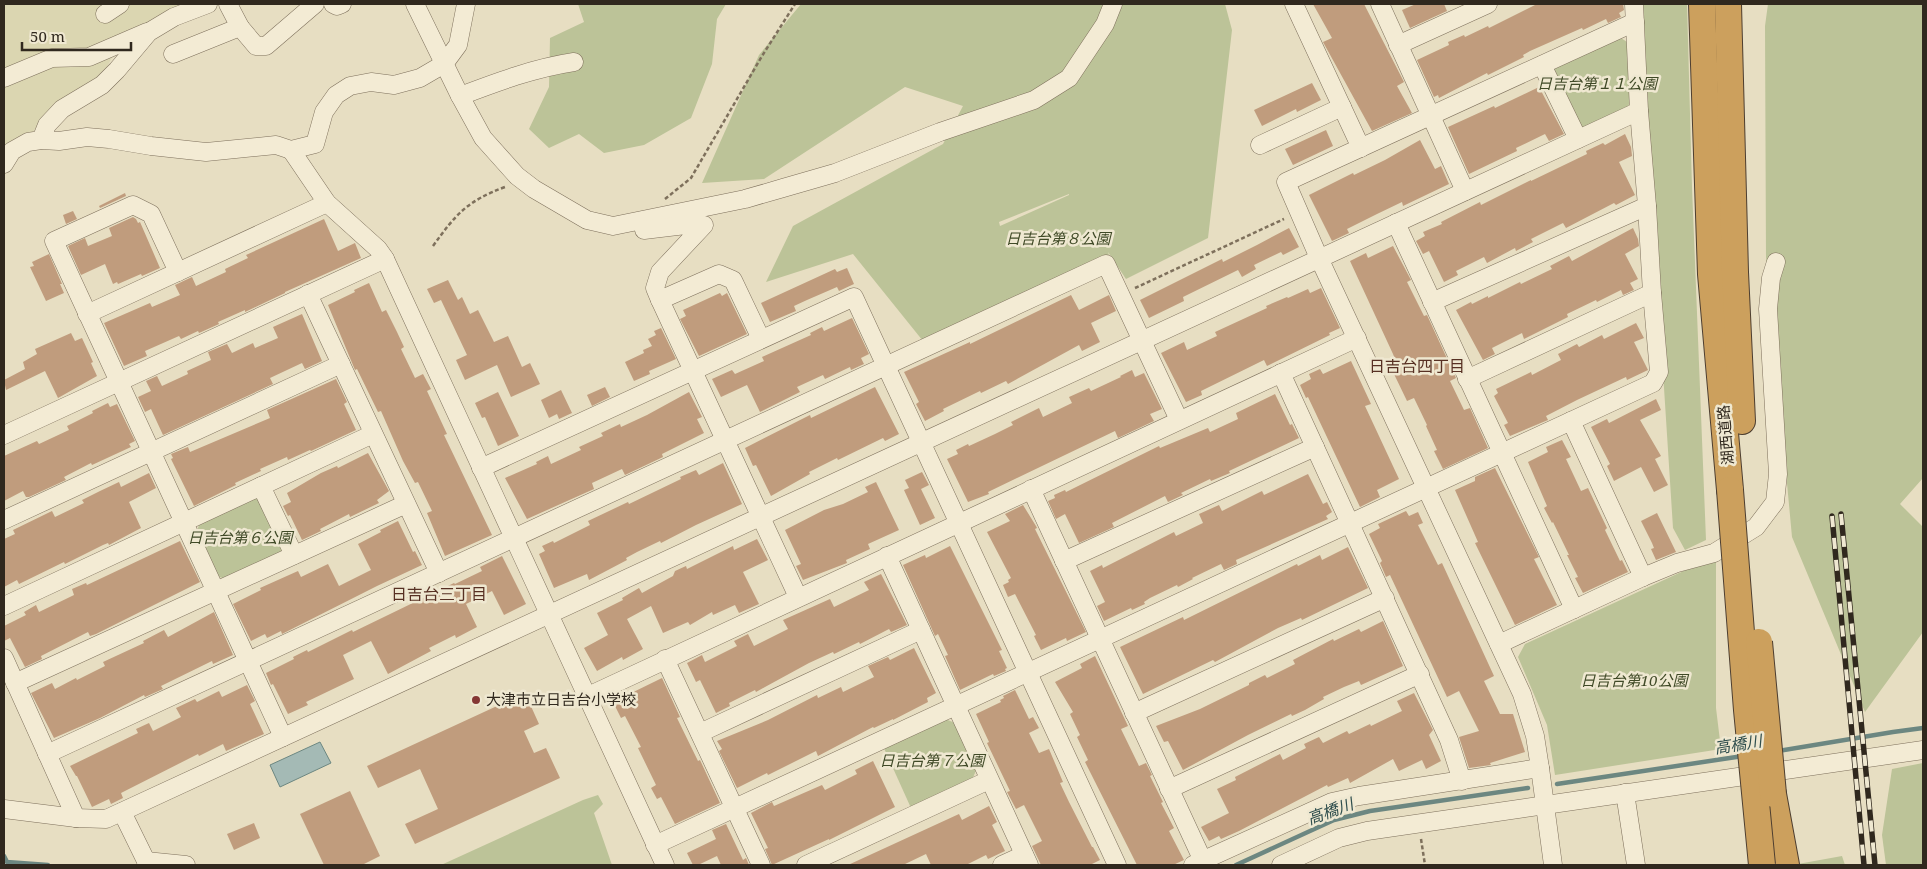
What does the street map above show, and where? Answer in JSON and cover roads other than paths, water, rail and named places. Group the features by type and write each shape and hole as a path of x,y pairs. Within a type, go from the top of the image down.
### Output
{"highway":[{"name":"湖西道路","path":"1702,4 1711,274 1739,490 1780,865"},
{"name":"湖西道路","path":"1728,4 1739,358 1739,490 1746,710 1762,865"},
{"path":"1746,710 1749,865"},
{"path":"1773,794 1786,865"}],"street":[{"path":"105,14 120,4"},
{"path":"4,78 52,58 89,57 149,32 174,17 208,4"},
{"path":"228,4 240,28 256,46 266,46 314,4"},
{"path":"332,4 337,6 342,4"},
{"path":"415,4 460,96 483,138 522,180 534,189 587,220 613,226 746,199 835,173 940,132 1034,100 1069,78 1104,24 1113,4"},
{"path":"4,164 12,151 28,142 41,140 59,141 87,137 206,152 276,145 291,150 315,144 324,112 336,95 350,86 371,82 394,85 420,78 444,64 458,45 466,4"},
{"path":"1294,4 1361,148"},
{"path":"1380,4 1465,191"},
{"path":"1398,45 1488,4"},
{"path":"655,845 1653,383 1659,372 1639,111 1634,4"},
{"path":"1552,865 1535,736 1522,694 1319,258 1286,182 1635,22"},
{"path":"173,54 240,28"},
{"path":"41,140 47,126 62,109 102,85 149,32"},
{"path":"460,96 549,66 574,62"},
{"path":"1542,65 1578,139"},
{"path":"1260,145 1342,107"},
{"path":"4,809 76,818 106,819 1639,111"},
{"path":"291,150 326,203 378,249 385,259 665,865"},
{"path":"87,314 326,203"},
{"path":"178,272 151,214 132,205 54,241 284,737"},
{"path":"1432,302 1647,206"},
{"path":"1396,223 1574,609"},
{"path":"613,226 623,234 694,224 704,225 660,272 656,288 692,371 798,597"},
{"path":"4,435 385,259"},
{"path":"1499,644 1643,577 1677,563 1714,553 1756,527 1775,502 1778,474 1768,309 1771,278 1776,262"},
{"path":"47,754 1106,264 1179,420"},
{"path":"660,300 719,274 733,280 761,340"},
{"path":"1468,379 1652,293"},
{"path":"308,294 439,573"},
{"path":"481,468 854,297 1118,865"},
{"path":"586,696 1356,338"},
{"path":"4,520 341,364"},
{"path":"1280,373 1450,740 1462,781"},
{"path":"1571,421 1643,577"},
{"path":"4,606 373,434"},
{"path":"1064,561 1315,447"},
{"path":"261,486 294,555"},
{"path":"1031,489 1169,789 1198,863 1332,802 1359,796 1540,768"},
{"path":"15,683 406,504"},
{"path":"887,556 1026,860 1002,865"},
{"path":"1134,713 1385,598"},
{"path":"700,733 921,630"},
{"path":"4,658 76,818"},
{"path":"665,660 761,865"},
{"path":"1169,789 1420,674"},
{"path":"1281,865 1339,838 1367,831 1923,750"},
{"path":"806,865 989,780"},
{"path":"1625,793 1636,865"},
{"path":"122,812 147,863 186,865"}],"water":[{"path":"320,742 331,763 280,787 270,765"}],"waterway":[{"name":"高橋川","path":"1778,751 1923,728"},
{"name":"高橋川","path":"1557,784 1743,756"},
{"name":"高橋川","path":"1236,865 1334,820 1370,811 1528,788"},
{"name":"高橋川","path":"4,856 7,862 48,865"}],"railway":[{"path":"1841,514 1875,865"},
{"path":"1832,516 1864,865"}],"place":[{"name":"大津市立日吉台小学校","path":"476,700"}],"district":[{"name":"日吉台四丁目","path":"1417,366"},
{"name":"日吉台三丁目","path":"439,594"}],"park label":[{"name":"日吉台第１１公園","path":"1597,84"},
{"name":"日吉台第８公園","path":"1058,239"},
{"name":"日吉台第６公園","path":"240,538"},
{"name":"日吉台第10公園","path":"1634,681"},
{"name":"日吉台第７公園","path":"932,761"}]}
